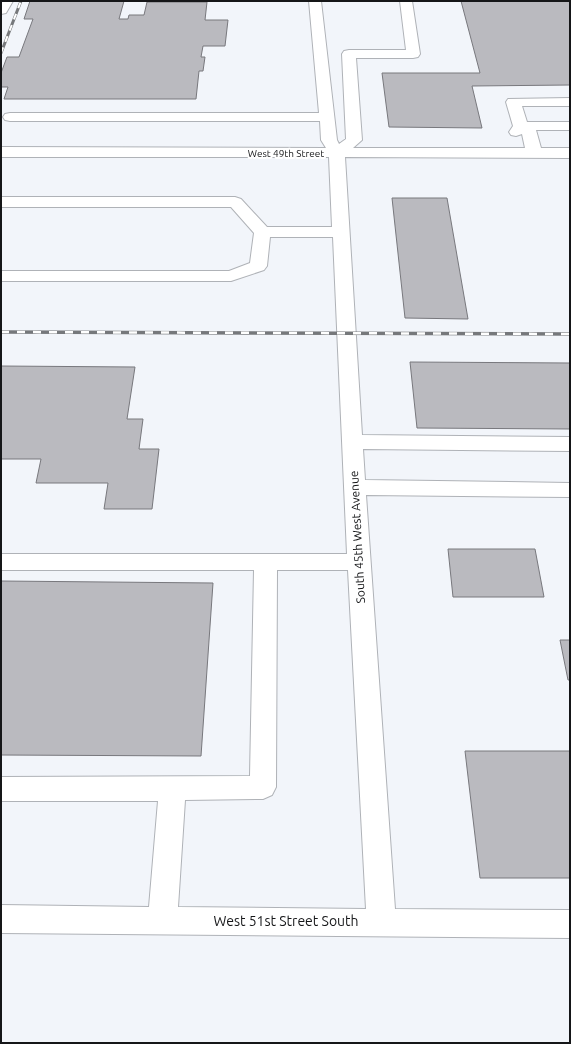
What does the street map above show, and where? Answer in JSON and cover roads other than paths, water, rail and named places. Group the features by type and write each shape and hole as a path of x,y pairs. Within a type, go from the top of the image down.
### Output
{"street":[{"path":"1,10 7,1"},
{"path":"315,1 329,140 337,153 354,140 349,54 413,54 406,1"},
{"path":"521,126 513,102 570,102"},
{"path":"10,117 327,117"},
{"path":"528,153 516,131 521,126 570,126"},
{"name":"West 49th Street","path":"1,152 570,153"},
{"name":"South 45th West Avenue","path":"337,153 345,333 358,562 381,922"},
{"path":"1,202 235,202 262,232 340,232"},
{"path":"1,276 231,276 258,266 262,232"},
{"path":"352,442 570,444"},
{"path":"354,487 570,490"},
{"path":"1,562 358,562"},
{"path":"1,789 172,789 263,787 266,562"},
{"path":"163,920 172,789"},
{"name":"West 51st Street South","path":"1,919 570,924"}],"railway":[{"path":"1,53 21,1"},
{"path":"1,332 570,334"}]}
